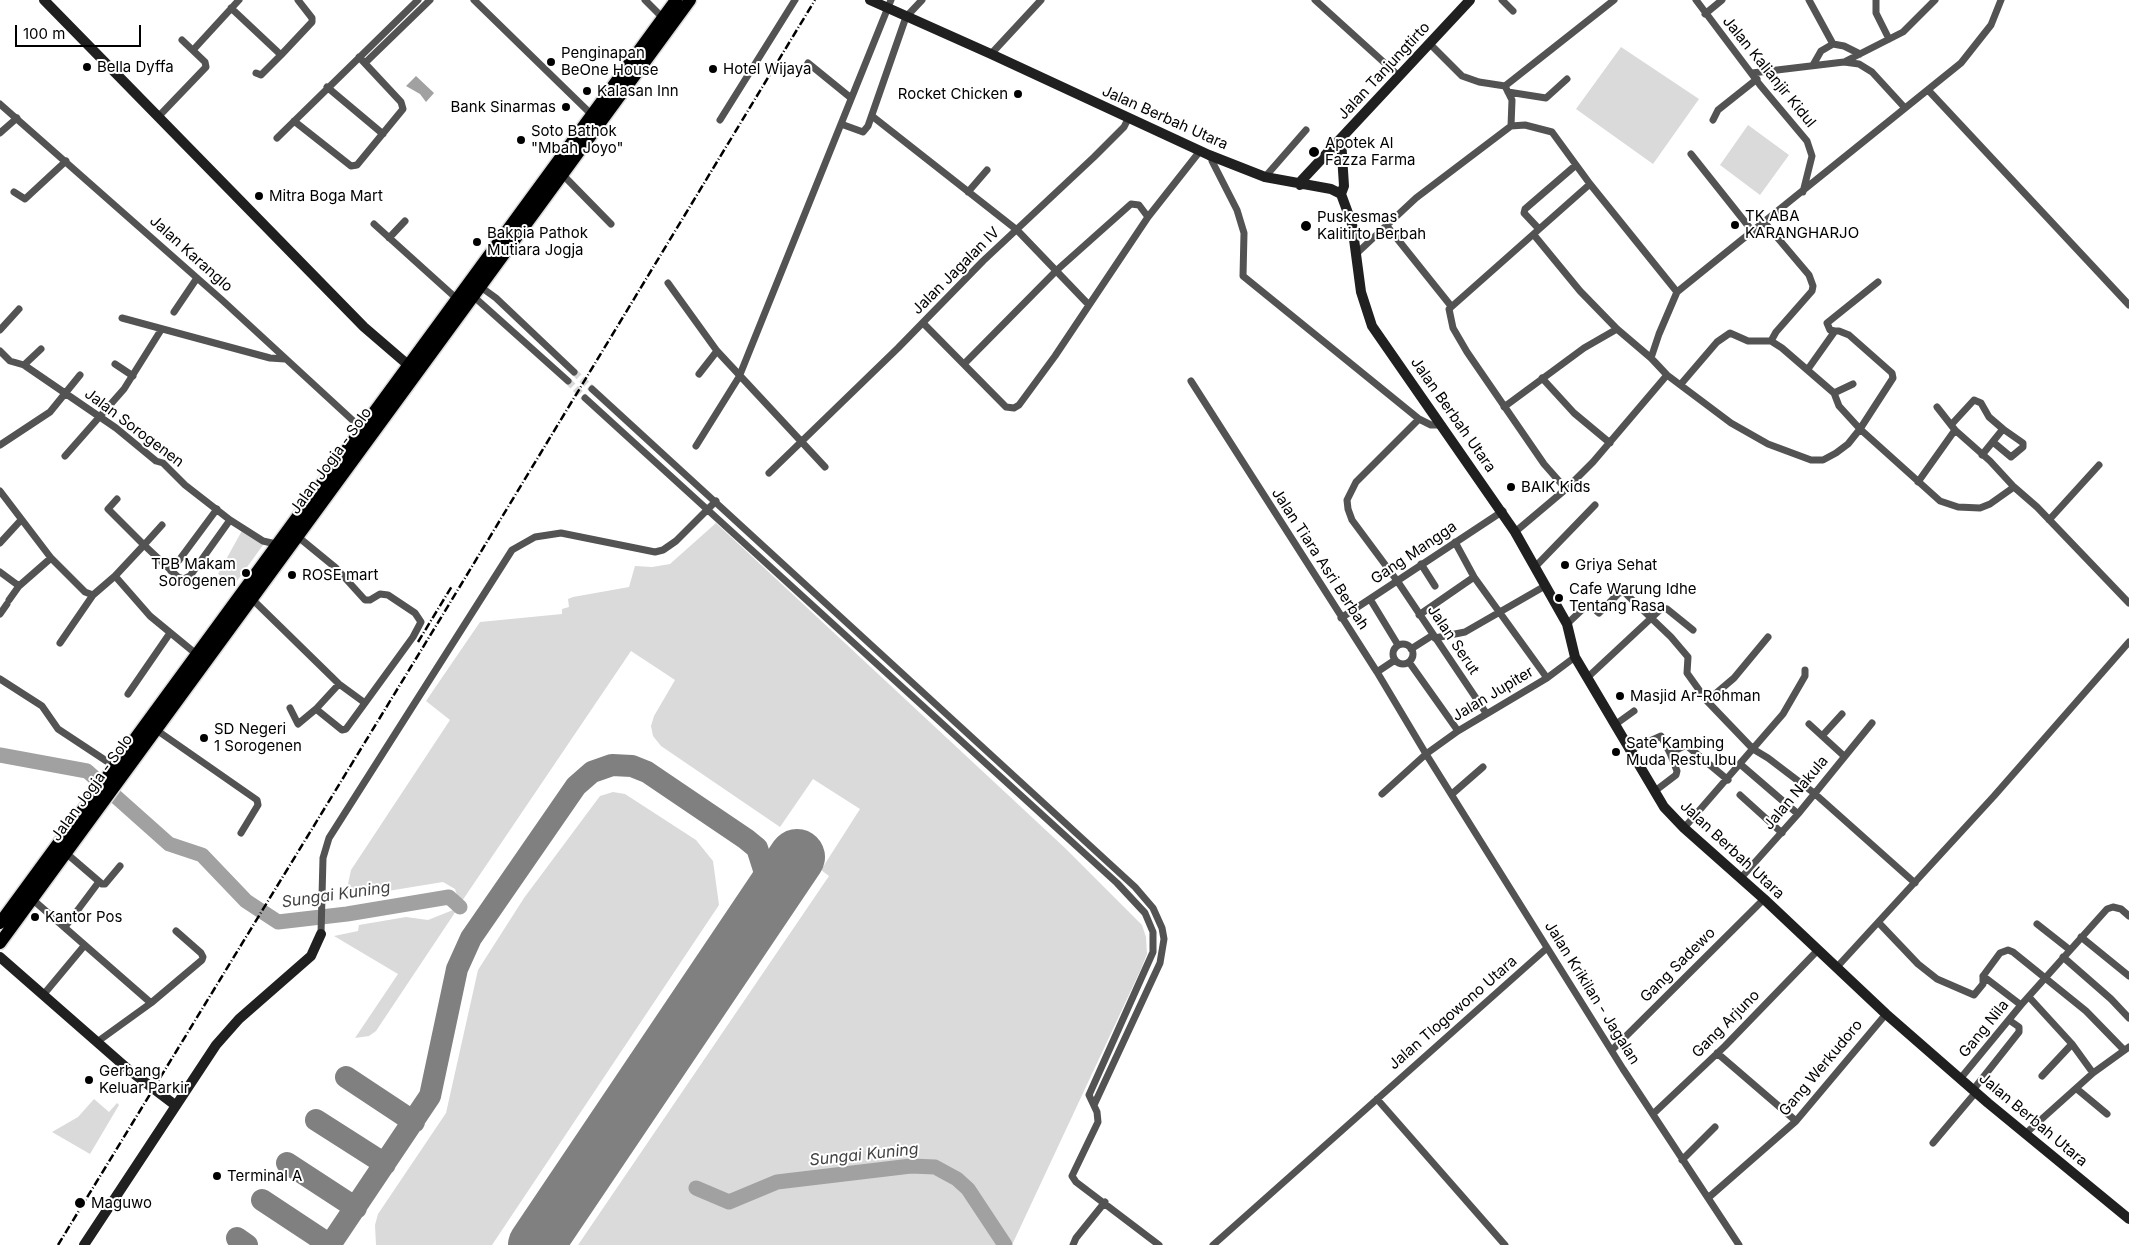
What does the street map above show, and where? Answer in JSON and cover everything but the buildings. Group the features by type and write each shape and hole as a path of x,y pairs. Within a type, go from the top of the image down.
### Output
{"highway":[{"name":"Jalan Jogja - Solo","path":"114,773 155,729 297,536 468,289 592,114 676,0"},
{"name":"Jalan Jogja - Solo","path":"0,943 66,853 90,810 114,773 196,653 407,364 468,289 540,207 562,174 690,0"},
{"name":"Jalan Jogja - Solo","path":"0,923 90,810"}],"main road":[{"path":"44,0 361,324 407,364"},
{"name":"Jalan Berbah Utara","path":"870,0 889,4 906,17 991,54 1212,157 1266,177 1300,185 1331,189 1341,194 1352,224 1364,307 1372,326 1503,512 1567,624 1574,657 1632,749 1664,807 1684,828 1764,899 1817,950 1837,966 1886,1014 2025,1134 2129,1219"},
{"name":"Jalan Tanjungtirto","path":"1300,185 1470,0"},
{"path":"1341,139 1344,186 1341,194"},
{"path":"84,1245 171,1110 229,1029 306,962 316,949 321,934"},
{"path":"0,953 40,991"},
{"path":"0,957 163,1098 167,1108 171,1110"},
{"path":"163,1098 181,1096"}],"street":[{"path":"194,49 239,0"},
{"path":"256,73 261,75 312,22 312,18 298,0"},
{"path":"277,138 418,0"},
{"path":"365,63 430,0"},
{"path":"474,0 592,114"},
{"path":"645,0 662,18"},
{"path":"720,120 795,0"},
{"path":"841,124 863,132 872,116 906,17 922,0"},
{"path":"991,54 1041,0"},
{"path":"1315,0 1399,76"},
{"path":"1502,0 1513,11"},
{"path":"1506,89 1614,0"},
{"name":"Jalan Kalianjir Kidul","path":"1696,0 1803,136 1811,149 1810,163 1802,192"},
{"path":"1706,14 1722,0"},
{"path":"1810,0 1833,44"},
{"path":"1876,0 1877,16 1889,39"},
{"path":"1844,62 1908,28 1935,0"},
{"path":"1652,358 1658,334 1678,292 1905,108 1929,91 1961,63 1983,38 1991,25 2001,0"},
{"path":"696,446 739,377 889,4"},
{"path":"231,8 281,55"},
{"path":"159,116 206,67 205,62 194,49 182,40"},
{"path":"1429,43 1462,76 1479,82 1546,98 1567,79"},
{"path":"1813,65 1821,51 1833,44 1844,46 1860,54"},
{"path":"294,122 351,166 356,165 401,113 403,105 359,57"},
{"path":"1713,120 1718,110 1754,76 1813,65 1844,62 1859,64 1872,72 1905,108"},
{"path":"808,63 852,98"},
{"path":"327,87 383,134"},
{"path":"1506,89 1512,100 1511,126"},
{"path":"1929,91 2129,305"},
{"name":"Jalan Karanglo","path":"0,104 197,278 361,428"},
{"path":"872,116 1017,230 1088,304"},
{"path":"0,133 17,118"},
{"name":"Jalan Jagalan IV","path":"769,473 1124,127 1128,119"},
{"path":"1356,254 1416,198 1511,126 1525,125 1552,132 1590,184 1678,292"},
{"path":"1266,177 1306,130"},
{"path":"923,323 1006,407 1014,408 1055,356 1148,217 1200,151"},
{"path":"1691,154 1753,232"},
{"path":"1212,157 1212,162 1237,210 1244,233 1243,276 1419,419 1430,425 1442,425"},
{"path":"14,192 25,199 66,161"},
{"path":"1576,165 1525,209 1524,213 1537,232 1580,291 1617,329 1652,358 1667,375 1731,423 1768,444 1811,460 1823,460 1848,444 1860,429 1891,382 1893,375 1849,334 1830,330 1827,323 1878,282"},
{"path":"968,192 987,170"},
{"path":"562,174 612,224"},
{"path":"1566,489 1544,464 1504,407 1453,328 1449,314 1451,306 1590,184"},
{"path":"964,364 1057,270 1131,204 1139,206 1148,217"},
{"path":"389,238 405,221"},
{"path":"1765,223 1809,275 1813,286 1812,292 1776,332 1771,341"},
{"path":"374,224 389,238 468,289 574,372"},
{"path":"1387,226 1451,306"},
{"path":"174,312 197,278"},
{"path":"668,283 717,351 739,377 825,467"},
{"path":"468,289 568,381"},
{"path":"0,330 19,309"},
{"path":"122,318 270,358 285,359"},
{"path":"1504,407 1542,378 1617,329"},
{"path":"65,456 133,376 161,330"},
{"path":"1808,369 1835,331"},
{"path":"1680,384 1727,333 1754,342 1771,341 1808,369 1834,393 1839,406 1860,429 1940,501 1958,507 1972,508 1990,504 2014,487"},
{"path":"24,365 41,349"},
{"name":"Jalan Sorogenen","path":"0,350 10,361 24,365 99,417 156,461 163,463 185,485 230,520 263,541 276,544"},
{"path":"699,374 717,351"},
{"path":"115,364 133,376"},
{"path":"0,445 50,412 80,375"},
{"path":"1515,532 1566,489 1610,443 1667,375"},
{"path":"1542,378 1574,413 1610,443"},
{"name":"Jalan Tiara Asri Berbah","path":"1191,380 1341,618 1378,672 1426,754"},
{"path":"1834,393 1853,384"},
{"path":"592,389 1135,887 1158,917 1164,939 1160,962 1094,1105"},
{"path":"585,398 709,509 1117,883 1146,913 1151,922 1154,942 1150,962 1089,1095 1094,1105 1098,1122 1072,1176 1076,1182 1105,1202 1159,1245"},
{"path":"1918,482 1953,428 1976,399 1984,407 1988,417 2023,443 2023,447 2011,457 1993,442"},
{"path":"1937,407 1953,428 2049,520 2129,603"},
{"name":"Jalan Serut","path":"1419,419 1356,482 1347,500 1352,520 1398,582 1486,713"},
{"path":"1982,455 2003,429"},
{"path":"2049,520 2099,465"},
{"path":"0,491 50,558 85,592 93,596"},
{"path":"117,499 108,509 171,571 182,578 190,576 230,520"},
{"path":"321,934 323,858 329,838 512,550 535,537 561,533 655,552 663,550 676,541 716,501"},
{"path":"1536,568 1595,505"},
{"path":"171,571 217,509"},
{"name":"Gang Mangga","path":"1341,618 1503,512"},
{"path":"0,543 21,520"},
{"path":"60,643 93,596 115,576 162,525"},
{"path":"297,536 336,568 365,600 370,600 380,594 388,595 415,613 421,622 413,637 346,729 342,730 316,709"},
{"path":"1455,542 1474,577 1547,678"},
{"path":"0,614 19,586 50,558"},
{"path":"1421,564 1435,586"},
{"path":"0,572 19,586"},
{"path":"115,576 150,616 196,653"},
{"path":"1419,615 1474,577"},
{"path":"1412,649 1434,636 1465,632 1545,586"},
{"path":"1567,624 1586,606 1591,606 1597,612 1601,612 1621,592 1651,619 1688,657 1687,673 1707,701 1752,749 1768,758 1814,792 1915,883"},
{"path":"251,598 339,684 364,703"},
{"path":"1370,599 1398,645"},
{"path":"1588,678 1665,608 1693,630"},
{"path":"128,694 170,633"},
{"path":"1707,701 1734,678 1768,637"},
{"path":"857,646 868,642"},
{"path":"1837,966 1879,923 2129,642"},
{"path":"1409,662 1400,664 1395,660 1393,652 1398,645 1406,644 1412,649"},
{"path":"1409,662 1412,656 1412,649"},
{"name":"Jalan Jupiter","path":"1382,794 1426,754 1458,731 1547,678 1574,657"},
{"path":"1378,672 1395,660"},
{"path":"1409,662 1458,731"},
{"path":"1684,828 1728,780 1783,714 1805,676 1805,670"},
{"path":"0,679 42,706 58,729 114,773"},
{"path":"290,708 298,724 316,709 339,684"},
{"path":"1616,724 1634,711"},
{"path":"1822,736 1842,714"},
{"name":"Jalan Nakula","path":"1740,879 1798,814 1872,723"},
{"path":"1809,724 1844,756"},
{"path":"155,729 257,800 258,805 241,833"},
{"path":"1632,749 1659,735 1670,754 1677,771 1676,775 1655,791"},
{"path":"1670,754 1686,745 1728,780"},
{"name":"Jalan Krikilan - Jagalan","path":"1426,754 1682,1160 1739,1245"},
{"path":"1740,764 1798,814"},
{"path":"1452,794 1483,767"},
{"path":"1740,795 1782,832"},
{"path":"66,853 98,883 105,884 120,866"},
{"path":"65,927 98,883"},
{"path":"32,899 84,946 152,1002"},
{"name":"Gang Sadewo","path":"1612,1050 1764,899"},
{"name":"Gang Nila","path":"1960,1079 2021,1005 2107,909 2113,907 2121,908 2129,916"},
{"path":"1879,923 1918,964 1937,979 1974,995 1983,984 1982,976 1996,958 2008,950 2046,977 2127,1048 2093,1073 2025,1134"},
{"path":"2037,924 2070,950"},
{"path":"97,1042 152,1002 203,958 201,953 176,931"},
{"path":"2081,937 2129,976"},
{"path":"40,991 84,946"},
{"name":"Jalan Tlogowono Utara","path":"1213,1245 1547,948"},
{"name":"Gang Arjuno","path":"1653,1114 1718,1053 1817,950"},
{"path":"2063,957 2112,999 2129,1018"},
{"path":"1982,976 2021,1005"},
{"path":"2029,997 2072,1044 2093,1073"},
{"name":"Gang Werkudoro","path":"1708,1198 1796,1121 1886,1014"},
{"path":"1933,1143 2019,1032 2019,1027 2009,1020"},
{"path":"2042,1076 2072,1044"},
{"path":"1718,1053 1796,1121"},
{"path":"2077,1089 2107,1114"},
{"path":"1377,1099 1505,1245"},
{"path":"1682,1160 1716,1127"},
{"path":"1072,1244 1105,1202"}],"shaded area":[{"path":"1621,47 1699,99 1653,164 1576,109"},
{"path":"416,76 434,93 426,102 420,94 406,86"},
{"path":"1748,125 1789,155 1760,195 1720,165"},
{"path":"716,523 1065,848 1142,925 1146,937 1147,954 1141,969 1012,1245 578,1245 829,876 821,870 860,809 813,779 780,827 661,746 653,736 651,726 654,716 675,680 631,651 460,904 455,889 443,882 345,898 351,870 450,720 426,701 480,622 562,614 562,609 569,607 568,599 629,587 635,566 652,567 670,564"},
{"path":"244,527 266,541 234,585 218,574"},
{"path":"613,792 625,794 696,840 713,861 719,905 492,1245 376,1245 375,1225 378,1214 446,1113 478,970 524,898 600,796"},
{"path":"458,908 376,1031 369,1036 355,1038 398,974 334,936 358,931 359,925 406,917 428,920"},
{"path":"94,1099 109,1112 117,1103 119,1105 90,1154 52,1132 78,1117"}],"waterway":[{"name":"Sungai Kuning","path":"0,755 87,771 169,844 202,855 246,901 278,922 347,914 449,897 460,907"},
{"name":"Sungai Kuning","path":"696,1188 729,1202 777,1182 911,1166 935,1167 957,1179 968,1189 1005,1245"}],"taxiway":[{"path":"330,1245 430,1096 457,969 471,938 576,786 592,772 612,765 632,766 647,772 757,848 765,873 765,893 754,920"},
{"path":"346,1077 414,1122"},
{"path":"316,1120 385,1164"},
{"path":"287,1163 356,1208"},
{"path":"262,1200 330,1245"},
{"path":"237,1238 247,1245"}],"runway":[{"path":"536,1245 797,857"}],"tunnel":[{"path":"574,372 592,389"},
{"path":"568,381 585,398"}],"railway":[{"path":"58,1245 815,0"},
{"path":"418,642 452,586"}],"place":[{"name":"Penginapan BeOne House","path":"551,62"},
{"name":"Bella Dyffa","path":"87,67"},
{"name":"Hotel Wijaya","path":"713,69"},
{"name":"Kalasan Inn","path":"587,91"},
{"name":"Rocket Chicken","path":"1018,94"},
{"name":"Bank Sinarmas","path":"566,107"},
{"name":"Soto Bathok \"Mbah Joyo\"","path":"521,140"},
{"name":"Apotek Al Fazza Farma","path":"1314,152"},
{"name":"Mitra Boga Mart","path":"259,196"},
{"name":"TK ABA KARANGHARJO","path":"1735,225"},
{"name":"Puskesmas Kalitirto Berbah","path":"1306,226"},
{"name":"Bakpia Pathok Mutiara Jogja","path":"477,242"},
{"name":"BAIK Kids","path":"1511,487"},
{"name":"Griya Sehat","path":"1565,565"},
{"name":"TPB Makam Sorogenen","path":"246,573"},
{"name":"ROSE mart","path":"292,575"},
{"name":"Cafe Warung Idhe Tentang Rasa","path":"1559,598"},
{"name":"Masjid Ar-Rohman","path":"1620,696"},
{"name":"SD Negeri 1 Sorogenen","path":"204,738"},
{"name":"Sate Kambing Muda Restu Ibu","path":"1616,752"},
{"name":"Kantor Pos","path":"35,917"},
{"name":"Gerbang Keluar Parkir","path":"89,1080"},
{"name":"Terminal A","path":"217,1176"},
{"name":"Maguwo","path":"80,1203"}]}
